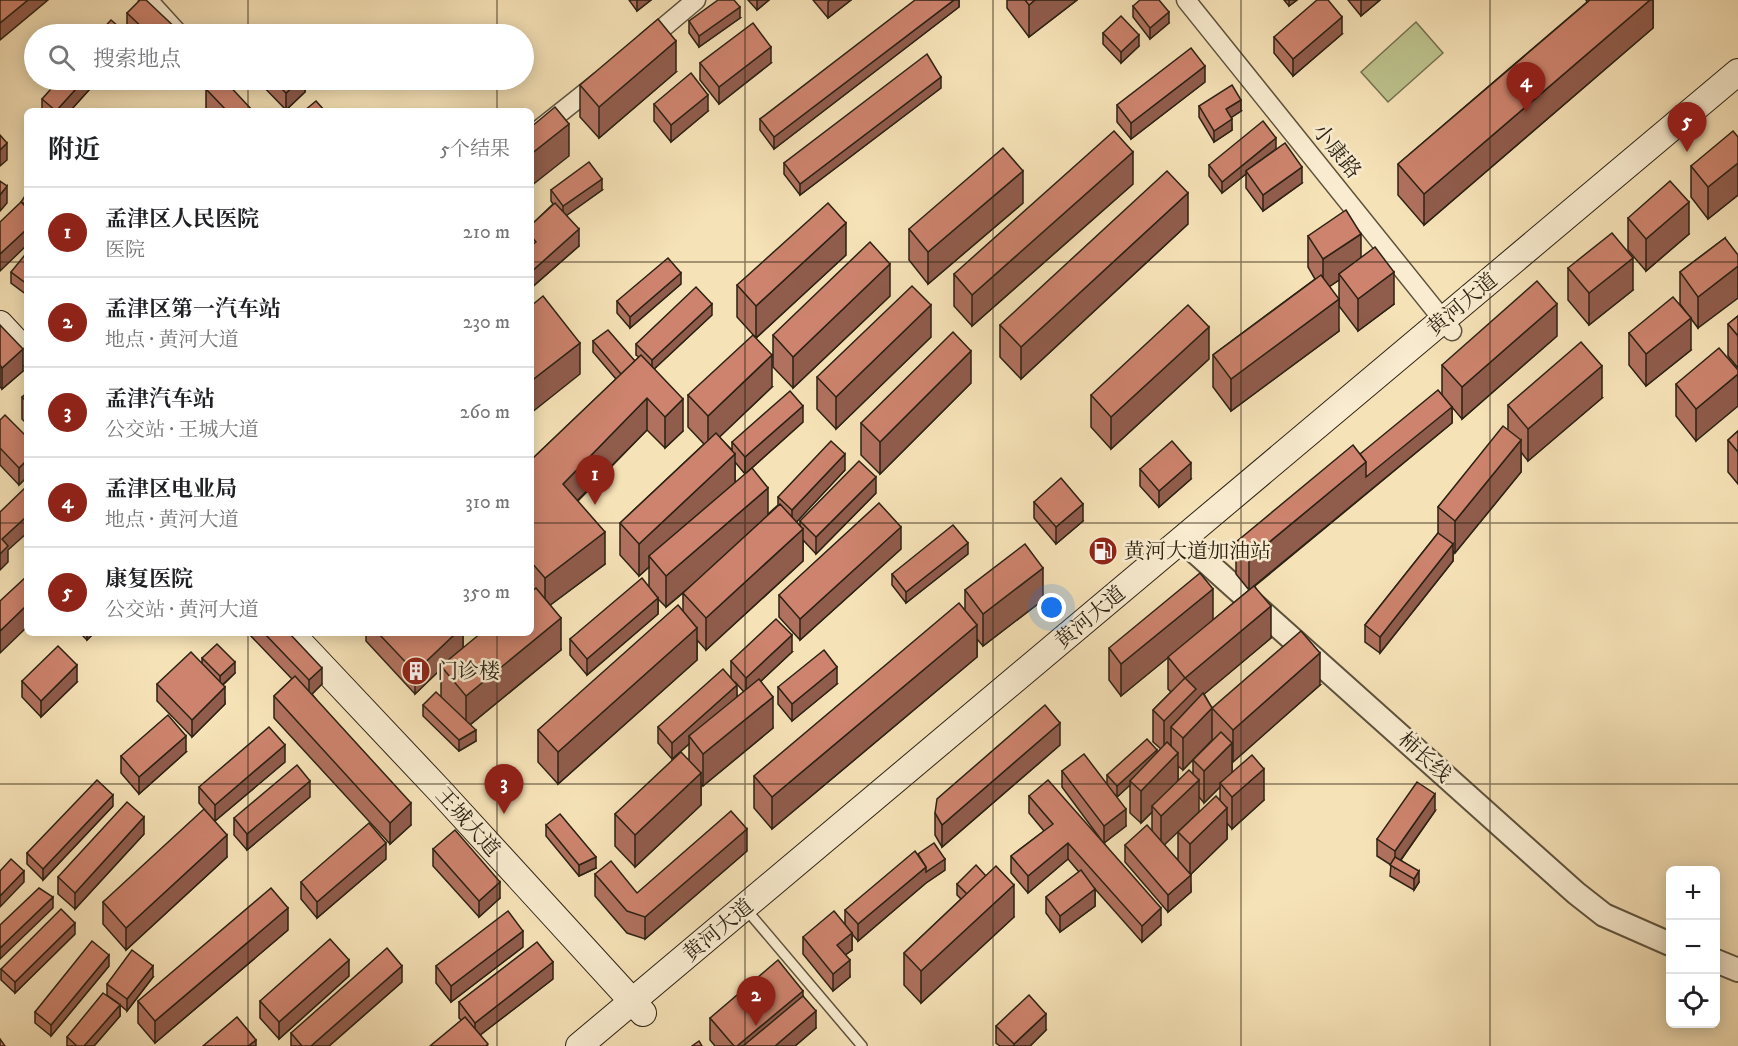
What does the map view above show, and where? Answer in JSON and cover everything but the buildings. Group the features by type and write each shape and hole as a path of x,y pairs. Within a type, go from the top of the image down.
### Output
{"main road":[{"name":"黄河大道","path":"590,1044 643,1003 750,913 1738,72"},
{"name":"黄河大道","path":"750,913 1193,550 1738,91"},
{"path":"0,309 24,335"},
{"path":"0,324 24,350"},
{"name":"王城大道","path":"294,636 643,1003"},
{"name":"王城大道","path":"309,636 643,1003"}],"street":[{"path":"148,0 170,24"},
{"path":"632,54 696,0"},
{"name":"小康路","path":"1186,0 1452,330"},
{"path":"534,134 614,69"},
{"name":"柿长线","path":"1193,550 1576,893 1604,915 1666,942"},
{"path":"1720,963 1738,970"}],"lane":[{"path":"750,913 862,1046"}],"green space":[{"path":"1416,22 1443,53 1388,102 1361,72"}],"place":[{"name":"孟津区电业局","path":"1526,112"},
{"name":"康复医院","path":"1687,152"},
{"name":"孟津区人民医院","path":"595,505"},
{"name":"黄河大道加油站","path":"1103,551"},
{"name":"门诊楼","path":"416,671"},
{"name":"孟津汽车站","path":"504,814"},
{"name":"孟津区第一汽车站","path":"756,1026"}]}
